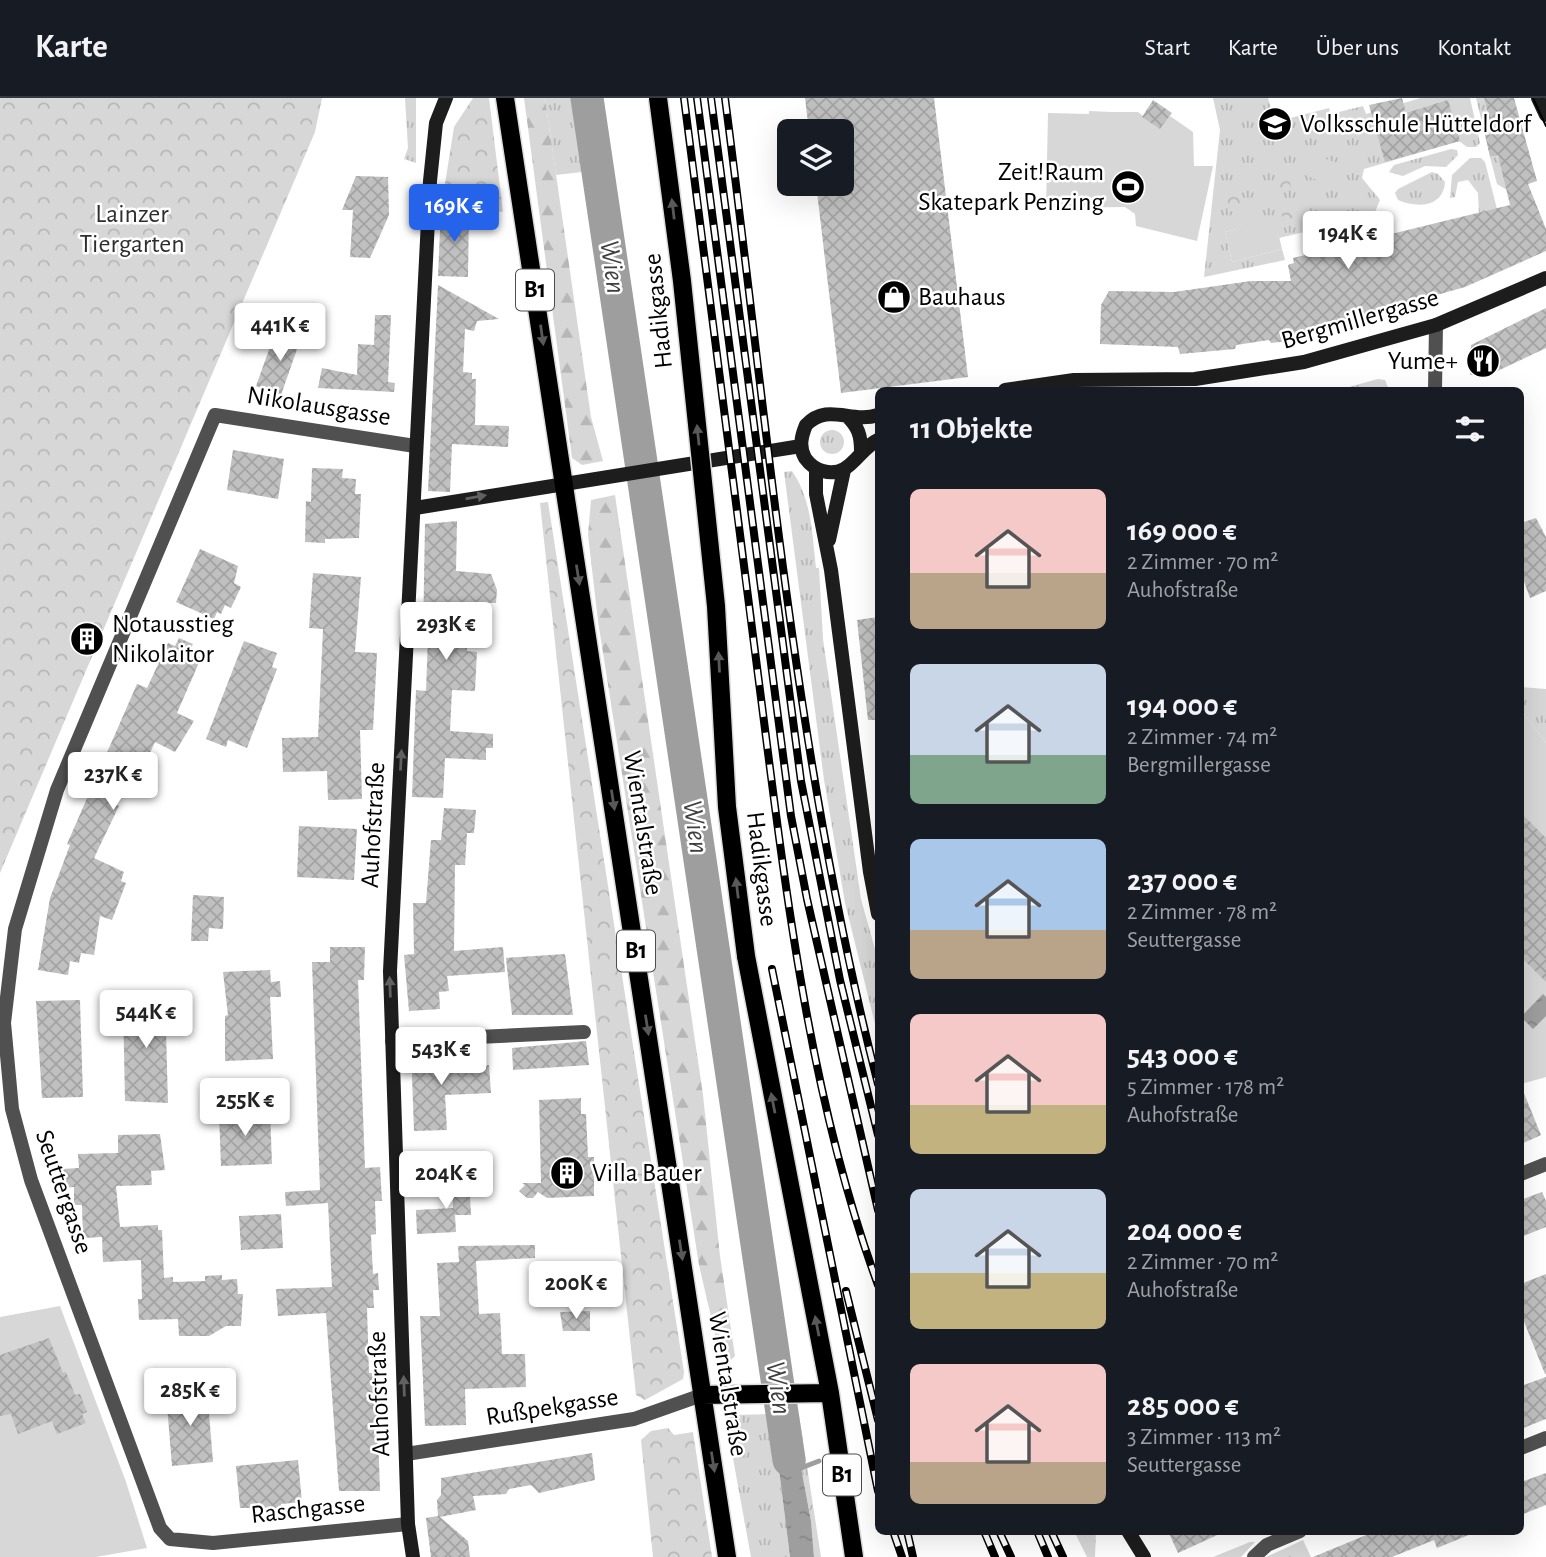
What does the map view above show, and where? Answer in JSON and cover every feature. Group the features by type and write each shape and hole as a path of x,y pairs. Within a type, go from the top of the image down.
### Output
{"main road":[{"name":"Wientalstraße","path":"505,98 727,1557"},
{"name":"Hadikgasse","path":"658,98 682,281 716,606 727,807 746,956 854,1557"},
{"path":"702,1395 823,1393"}],"street":[{"name":"Auhofstraße","path":"413,1557 408,1524 390,971 430,181 436,123 446,98"},
{"path":"1538,98 1546,115"},
{"name":"Bergmillergasse","path":"1143,387 1312,360 1436,324 1546,278"},
{"path":"1434,387 1436,324"},
{"name":"Bergmillergasse","path":"1026,387 1074,380 1180,381"},
{"path":"848,417 857,426 861,438 860,451 854,462 844,470 830,473 816,469 803,455 801,446 806,425 813,418 836,412 859,419 875,416"},
{"name":"Nikolausgasse","path":"215,415 415,446"},
{"name":"Seuttergasse","path":"213,1544 170,1539 160,1528 31,1180 12,1109 4,1023 15,929 57,790 215,415"},
{"path":"860,451 875,441"},
{"path":"415,508 801,446"},
{"path":"816,469 818,507 828,548 875,898"},
{"path":"828,548 836,498 844,470"},
{"path":"392,1041 584,1032"},
{"path":"1524,1173 1546,1164"},
{"name":"Rußpekgasse","path":"406,1454 634,1419 702,1395"},
{"path":"1524,1447 1546,1438"},
{"name":"Raschgasse","path":"213,1544 408,1524"},
{"path":"1130,1535 1144,1557"},
{"path":"1254,1557 1267,1545 1291,1535"},
{"path":"205,1557 213,1544"}],"green space":[{"name":"Lainzer Tiergarten","path":"0,98 322,98 315,132 0,873"},
{"path":"405,98 416,98 416,163 404,159 408,148"},
{"path":"473,98 489,98 503,212 441,209 454,127"},
{"path":"524,98 545,98 591,417 603,461 582,465 572,458"},
{"path":"545,98 571,98 582,172 556,175"},
{"path":"1213,98 1268,98 1275,122 1329,108 1331,114 1363,106 1366,114 1421,98 1470,98 1480,143 1476,147 1467,147 1459,141 1364,169 1362,178 1380,200 1375,212 1368,217 1279,238 1274,220 1225,232 1232,262 1282,249 1285,260 1204,277 1220,130"},
{"path":"1476,98 1484,98 1493,134 1485,135"},
{"path":"1089,111 1112,112 1112,127 1089,126"},
{"name":"Zeit!Raum Skatepark Penzing","path":"1112,112 1138,112 1160,129 1170,116 1193,132 1194,166 1213,166 1197,241 1136,226 1135,214 1125,207 1046,208 1048,113 1089,114 1089,126 1111,126"},
{"path":"1451,149 1457,150 1458,155 1446,167 1425,166 1403,176 1389,172 1394,165"},
{"path":"1314,154 1344,166 1335,187 1305,175"},
{"path":"1498,155 1507,190 1497,184 1490,157"},
{"path":"1470,158 1481,158 1485,162 1497,209 1479,215 1478,193 1468,180 1458,182 1455,197 1450,198 1452,175"},
{"path":"1288,166 1291,188 1280,189 1276,167"},
{"path":"1432,172 1445,182 1439,197 1421,205 1398,200 1395,193 1398,189"},
{"path":"1241,191 1245,209 1228,212 1225,195"},
{"path":"1293,198 1296,211 1309,208 1312,222 1299,225 1297,217 1283,220 1279,202"},
{"path":"1275,219 1282,249 1232,262 1225,232"},
{"path":"1378,379 1385,380 1388,387 1349,387"},
{"path":"832,430 840,434 844,442 840,450 832,454 824,450 820,442 824,434"},
{"path":"792,471 804,494 812,530 816,568 819,568 823,639 861,899 875,949 875,1024 845,903 824,780 784,472"},
{"path":"615,495 703,1095 720,1256 735,1356 731,1360 718,1347 699,1265 598,621 588,535 591,500"},
{"path":"548,502 684,1372 683,1379 645,1400 636,1395 540,503"},
{"path":"1524,687 1546,689 1546,743 1524,714"},
{"path":"1524,714 1546,743 1546,1077 1524,1083"},
{"path":"60,1306 126,1482 147,1548 96,1557 0,1557 0,1317"},
{"path":"772,1414 790,1557 751,1557 726,1420 731,1415"},
{"path":"791,1414 799,1415 821,1557 814,1557 811,1521"},
{"path":"668,1428 674,1435 693,1432 712,1557 653,1557 641,1440 651,1431"},
{"path":"1076,1535 1096,1535 1095,1557 1087,1557"},
{"path":"1303,1540 1311,1557 1266,1557"},
{"path":"1255,1542 1241,1557 1213,1557"}],"water":[{"path":"1543,994 1546,997 1546,1016 1533,1029 1524,1020 1524,1014"},
{"path":"772,1414 791,1414 811,1521 814,1557 790,1557"}],"building":[{"name":"Bauhaus","path":"805,98 934,98 968,377 841,393 817,196 854,196 854,119 808,119"},
{"path":"1402,98 1406,113 1448,100 1460,141 1385,162 1369,105"},
{"path":"1484,98 1514,98 1537,181 1528,184 1546,229 1546,251 1465,287 1306,332 1289,341 1271,343 1269,340 1236,345 1235,349 1180,354 1178,347 1100,344 1101,305 1109,291 1174,292 1251,281 1291,281 1288,265 1294,263 1293,258 1510,205 1498,155 1490,157 1485,135 1493,134"},
{"path":"1153,100 1172,113 1160,129 1142,117"},
{"path":"356,176 388,177 389,215 370,258 350,257 353,210 342,210"},
{"path":"441,209 469,211 468,277 438,276"},
{"path":"438,285 499,319 477,321 474,331 465,329 463,372 472,373 472,379 476,379 475,425 509,426 508,447 452,444 450,492 428,491"},
{"path":"1546,308 1546,348 1489,375 1470,375 1471,345"},
{"path":"375,315 391,315 388,382 395,383 394,392 318,388 322,368 357,375 358,344 374,345"},
{"path":"290,326 303,332 281,395 256,386 270,347 277,350 280,342 284,343"},
{"path":"233,450 284,459 278,499 227,490"},
{"path":"312,468 343,469 342,478 356,479 355,494 361,494 359,538 325,539 325,543 305,542 306,501 311,502"},
{"path":"1536,518 1546,537 1546,591 1530,598 1524,581 1524,522"},
{"path":"457,521 456,571 491,574 497,590 496,603 456,602 456,637 467,638 467,651 477,652 475,691 452,690 450,731 493,734 493,748 486,748 486,760 445,758 443,798 412,797 416,690 426,691 428,636 423,636 425,524"},
{"path":"200,549 238,566 234,583 241,587 231,608 225,605 221,614 217,612 214,619 176,602"},
{"path":"313,573 361,577 355,652 377,653 373,730 360,730 362,799 328,800 327,771 283,772 282,738 318,737 323,629 309,628"},
{"path":"875,617 875,720 868,720 857,620"},
{"name":"Notausstieg Nikolaitor","path":"82,627 100,636 93,652 74,643"},
{"path":"179,638 193,644 189,652 201,658 177,713 194,721 175,752 155,742 140,775 128,770 113,803 119,806 94,858 124,872 121,881 126,883 112,920 100,916 94,955 81,953 79,963 70,961 68,975 38,970 50,898 70,845 67,844 137,684 147,688 168,643 175,646"},
{"path":"244,641 277,653 272,667 277,669 247,748 228,740 226,747 206,739"},
{"path":"444,808 476,810 474,833 467,833 465,865 455,865 454,951 503,947 505,972 447,976 449,991 439,992 440,1009 409,1011 404,955 414,954 413,903 426,903 431,840 441,840"},
{"path":"1524,816 1546,838 1546,982 1524,960"},
{"path":"299,826 357,829 354,880 297,877"},
{"path":"193,895 224,897 223,929 209,928 208,941 191,941"},
{"path":"330,947 365,947 364,980 358,980 365,1168 380,1167 382,1201 375,1201 376,1234 371,1235 373,1274 378,1273 379,1290 373,1290 374,1308 367,1308 369,1373 376,1373 380,1491 339,1491 326,1313 278,1316 276,1289 332,1287 328,1203 286,1206 285,1192 320,1190 312,962 330,962"},
{"path":"565,954 573,1015 512,1015 506,958"},
{"path":"270,970 271,982 280,981 281,997 270,997 273,1059 225,1061 225,1016 228,1015 223,972"},
{"path":"152,996 165,996 168,1103 125,1101 123,1000 149,1000"},
{"path":"80,1000 83,1097 42,1098 36,1001"},
{"path":"586,1041 589,1065 513,1070 512,1048"},
{"path":"440,1048 441,1057 449,1057 449,1067 489,1065 491,1093 445,1095 447,1130 414,1131 411,1050"},
{"path":"1524,1093 1541,1135 1524,1143"},
{"path":"581,1098 581,1114 586,1114 588,1157 594,1157 594,1196 547,1198 538,1192 533,1198 527,1198 519,1191 525,1185 522,1183 541,1183 539,1100"},
{"path":"270,1111 272,1164 221,1166 219,1113"},
{"path":"160,1134 165,1170 151,1171 152,1185 116,1186 120,1227 158,1225 158,1230 162,1230 164,1278 173,1277 173,1282 205,1281 205,1276 222,1275 222,1280 237,1279 238,1294 243,1294 241,1326 226,1326 209,1336 179,1336 178,1319 139,1320 138,1299 142,1299 141,1260 103,1262 102,1237 83,1238 82,1205 74,1205 74,1187 62,1188 61,1169 79,1168 78,1154 118,1153 118,1135"},
{"path":"452,1179 469,1179 471,1215 455,1215 456,1232 417,1234 416,1210 453,1208"},
{"path":"1542,1192 1546,1201 1546,1227 1524,1236 1524,1199"},
{"path":"281,1214 283,1248 241,1250 239,1216"},
{"path":"535,1245 535,1258 476,1261 479,1314 500,1313 502,1354 525,1354 526,1387 465,1389 466,1425 425,1426 420,1316 440,1316 437,1263 459,1262 458,1246"},
{"path":"1546,1274 1546,1374 1524,1322 1524,1283"},
{"path":"590,1311 590,1331 563,1331 560,1312"},
{"path":"49,1338 75,1395 80,1394 87,1412 82,1414 86,1423 57,1434 52,1421 18,1434 11,1414 0,1416 0,1355"},
{"path":"1546,1377 1546,1419 1524,1428 1524,1385"},
{"path":"207,1389 213,1462 172,1466 166,1393"},
{"path":"592,1453 595,1480 539,1493 531,1485 509,1489 506,1494 473,1496 476,1510 440,1517 468,1541 470,1557 431,1557 426,1518 438,1516 437,1500 441,1495 441,1478"},
{"path":"298,1460 302,1502 281,1504 281,1508 240,1508 236,1466"},
{"path":"1546,1473 1546,1505 1524,1514 1524,1481"},
{"path":"1170,1535 1217,1535 1178,1553"},
{"path":"1366,1535 1469,1535 1437,1548 1434,1540 1392,1557 1313,1557"}],"waterway":[{"name":"Wien","path":"587,98 789,1460"},
{"path":"796,1470 819,1461"}],"tram line":[{"path":"1533,98 1546,126"}],"railway":[{"path":"684,98 791,921 803,995 835,1143 854,1215 875,1276"},
{"path":"697,98 791,816 807,899 875,1197"},
{"path":"711,98 801,781 840,980 875,1123"},
{"path":"725,98 770,469 804,717 849,962 875,1071"},
{"path":"772,969 875,1476"},
{"path":"846,1291 875,1408"},
{"path":"894,1535 902,1557"},
{"path":"908,1535 913,1557"},
{"path":"986,1535 995,1557"},
{"path":"1001,1535 1011,1557"},
{"path":"1039,1535 1048,1557"},
{"path":"1053,1535 1063,1557"}],"place":[{"name":"Volksschule Hütteldorf","path":"1275,124"},
{"name":"Zeit!Raum Skatepark Penzing","path":"1128,187"},
{"name":"Bauhaus","path":"894,297"},
{"name":"Yume+","path":"1483,361"},
{"name":"Notausstieg Nikolaitor","path":"87,639"},
{"name":"Villa Bauer","path":"567,1173"}]}
